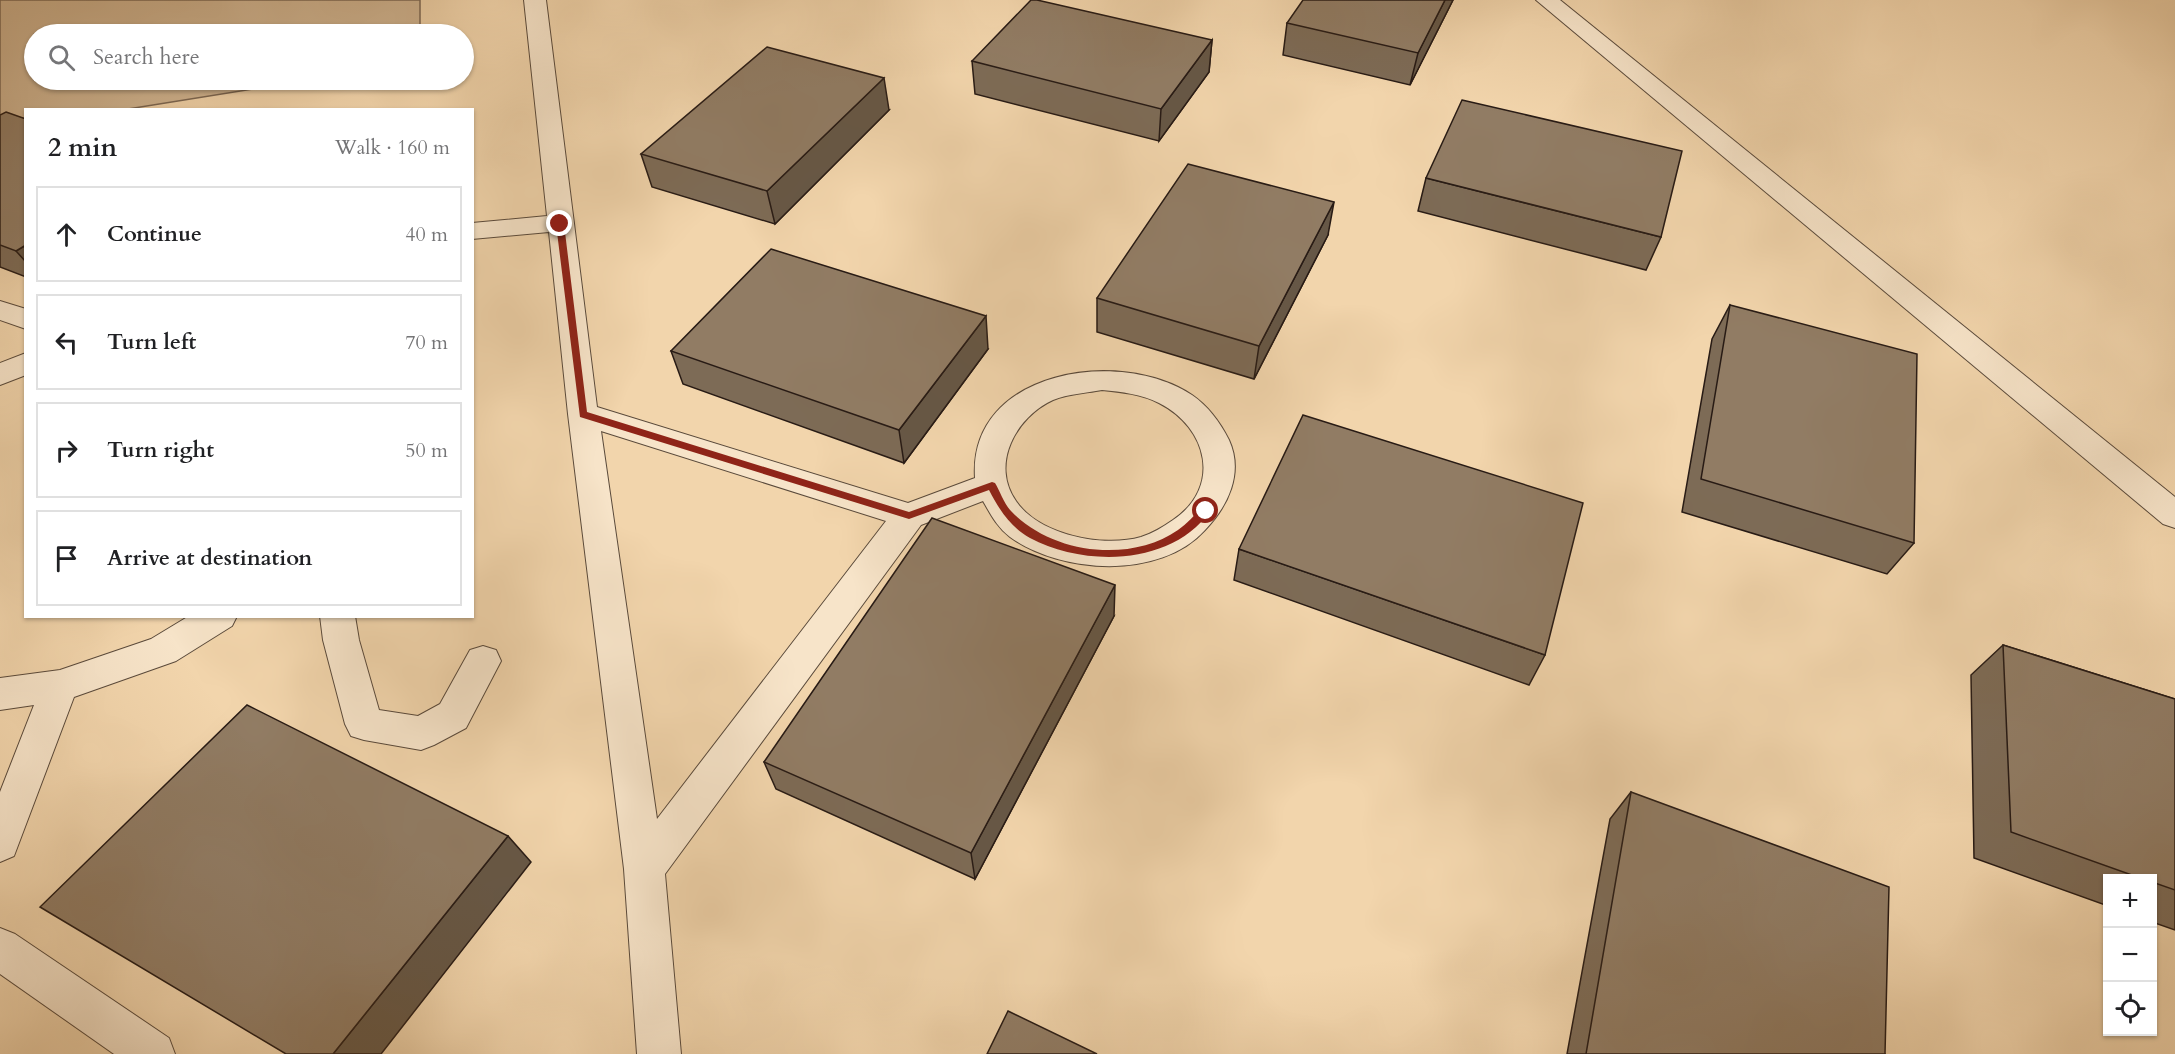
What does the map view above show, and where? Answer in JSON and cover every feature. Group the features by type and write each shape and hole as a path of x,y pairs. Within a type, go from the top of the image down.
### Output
{"street":[{"path":"536,0 583,414 645,869 659,1054"},
{"path":"1547,0 2175,515"},
{"path":"474,231 560,224"},
{"path":"0,310 24,319"},
{"path":"0,375 24,364"},
{"path":"1102,380 1135,383 1165,393 1191,409 1210,430 1220,457 1219,484 1206,511 1181,533 1148,548 1108,554 1068,549 1033,534 1006,512 992,485 989,459 997,433 1015,411 1040,394 1070,384 1102,380"},
{"path":"583,414 909,516"},
{"path":"645,869 909,516 992,485"},
{"path":"0,694 60,686 163,650 217,618"},
{"path":"337,618 341,640 364,724 421,733 453,716 483,661"},
{"path":"0,843 60,686"},
{"path":"0,949 153,1054"}],"shaded area":[{"path":"0,0 420,0 420,24 24,24 24,90 247,90 134,108 24,108 24,127 0,131"}],"building":[{"path":"1031,0 1212,40 1161,109 972,61"},
{"path":"1303,0 1445,0 1418,53 1287,23"},
{"path":"767,47 884,78 767,191 641,154"},
{"path":"1462,100 1682,151 1661,237 1426,178"},
{"path":"6,112 24,118 24,246 16,251 0,245 0,115"},
{"path":"1188,164 1334,202 1259,346 1097,298"},
{"path":"771,249 986,316 899,430 671,351"},
{"path":"1730,305 1917,354 1914,543 1701,479"},
{"path":"1303,415 1583,503 1545,655 1239,549"},
{"path":"932,518 1115,585 971,853 764,762"},
{"path":"2003,645 2175,699 2175,890 2157,884 2157,874 2129,874 2011,832"},
{"path":"247,705 508,836 333,1054 286,1054 40,907"},
{"path":"1631,792 1889,887 1885,1054 1586,1054"},
{"path":"1008,1011 1097,1054 987,1054"}],"route":[{"path":"560,224 583,414 909,516 992,485 1006,512 1033,534 1068,549 1108,554 1148,548 1181,533 1206,511"}]}
